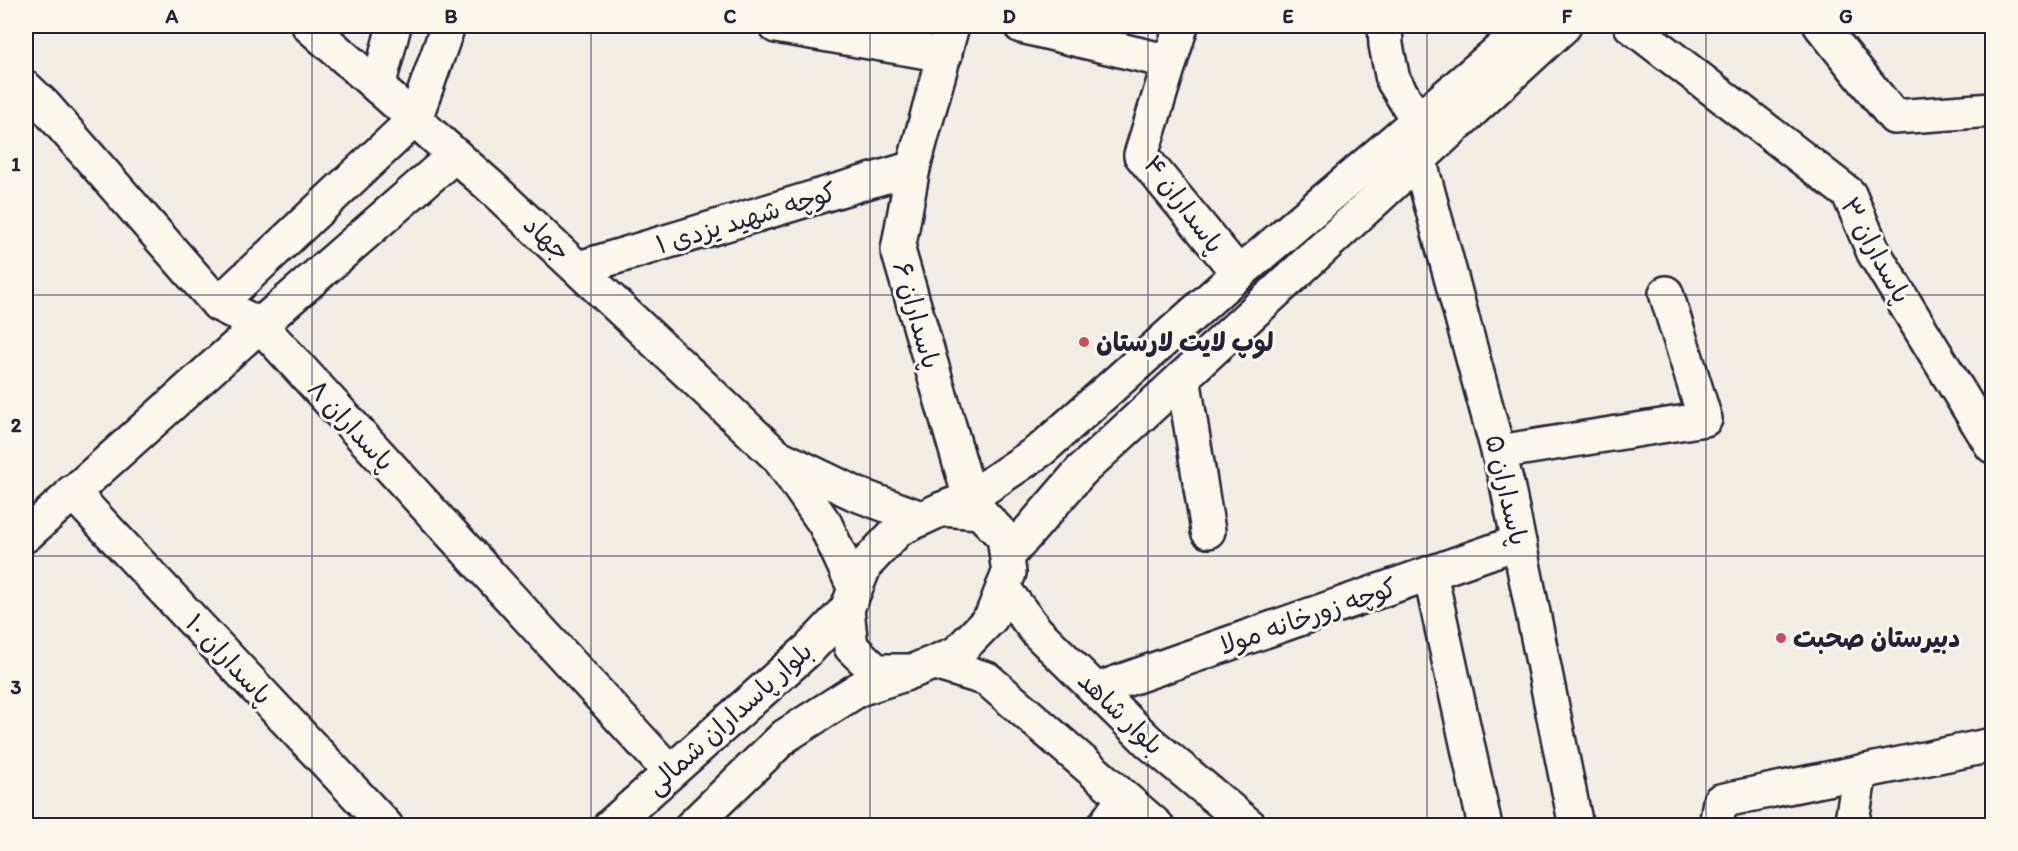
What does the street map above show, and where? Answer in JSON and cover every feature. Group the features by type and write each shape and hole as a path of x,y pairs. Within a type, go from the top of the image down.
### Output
{"street":[{"name":"جهاد","path":"309,26 579,268 779,458 825,524 851,599"},
{"path":"378,87 394,26"},
{"path":"218,304 415,119 448,26"},
{"path":"776,26 949,40"},
{"path":"1021,26 1170,62 1181,26"},
{"path":"1385,26 1393,80 1418,121"},
{"path":"1158,825 987,679 924,667 876,671 851,647 851,599 865,565 899,529 944,509 1041,449 1239,274 1508,43 1524,26"},
{"path":"1005,572 1081,471 1564,26"},
{"name":"پاسداران ۳","path":"1632,26 1848,194 1874,253 1992,446"},
{"path":"1821,26 1894,117 1992,110"},
{"name":"پاسداران ۶","path":"944,509 898,250 914,168 949,40"},
{"name":"پاسداران ۴","path":"1170,62 1141,154 1239,274"},
{"name":"پاسداران ۸","path":"26,88 44,105 218,304 260,325 670,772"},
{"path":"26,535 260,325 455,155"},
{"name":"پاسداران ۵","path":"1419,159 1499,452 1576,825"},
{"name":"کوچه شهید یزدی ۱","path":"579,268 914,168"},
{"path":"1499,452 1704,419 1666,293"},
{"path":"1183,377 1208,531"},
{"name":"جهاد","path":"779,458 856,494 944,509"},
{"name":"پاسداران ۱۰","path":"72,492 386,825"},
{"path":"924,667 957,653 991,618 1005,572 1004,537 980,512 944,509"},
{"name":"کوچه زورخانه مولا","path":"1096,690 1519,542"},
{"name":"بلوار شاهد","path":"1005,572 1037,632 1149,742 1250,825"},
{"path":"1430,573 1485,825"},
{"name":"بلوار پاسداران شمالی","path":"609,825 809,649 851,599"},
{"name":"بلوار پاسداران شمالی","path":"706,821 785,736 859,689 924,667"},
{"path":"1716,825 1720,801 1992,745"},
{"path":"1851,825 1860,772"},
{"path":"1104,825 1124,798"}],"place":[{"name":"لوپ لایت لارستان","path":"1084,342"},
{"name":"دبیرستان صحبت","path":"1781,638"}]}
